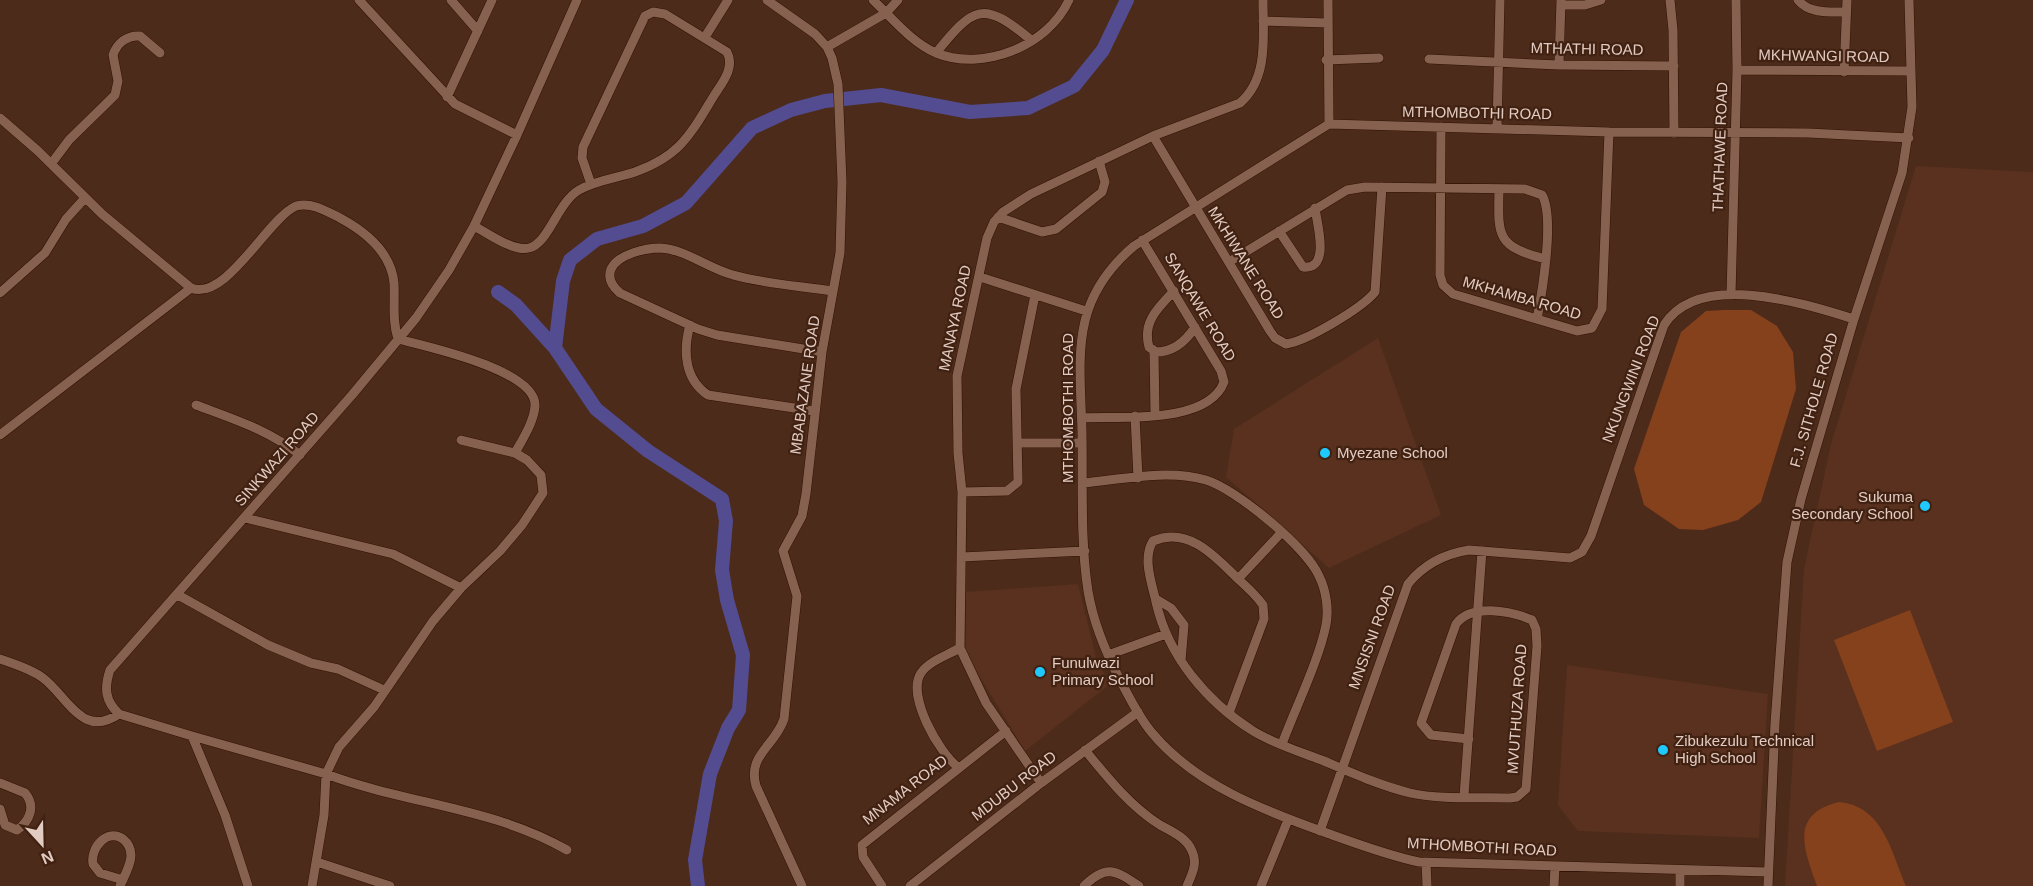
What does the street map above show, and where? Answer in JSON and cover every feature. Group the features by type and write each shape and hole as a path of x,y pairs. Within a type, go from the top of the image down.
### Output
{"street":[{"path":"359,0 447,98 465,111 517,135"},
{"path":"451,0 478,31"},
{"path":"447,98 492,0"},
{"name":"SINKWAZI ROAD","path":"119,714 112,708 106,696 110,670 300,455 398,339 450,270 474,226 517,135 577,0"},
{"path":"705,37 728,0"},
{"path":"767,0 796,19 827,47 886,13 898,0"},
{"path":"873,0 918,41 936,53 951,57 987,58 1031,40 1060,16 1069,0"},
{"name":"MANAYA ROAD","path":"1041,783 986,703 960,648 962,492 958,453 957,376 987,238 998,217 1023,198 1153,136 1224,111 1249,95 1261,70 1263,0"},
{"path":"1328,0 1326,60 1329,124"},
{"path":"1497,127 1500,0"},
{"path":"1559,64 1561,3 1585,5 1600,0"},
{"path":"1670,0 1674,66 1674,133"},
{"name":"THATHAWE ROAD","path":"1731,294 1737,70 1736,0"},
{"path":"1798,0 1808,8 1818,11 1846,12"},
{"path":"1844,72 1847,0"},
{"name":"F.J. SITHOLE ROAD","path":"1768,886 1775,723 1787,562 1801,499 1854,319 1902,173 1909,138 1911,107 1909,0"},
{"path":"936,53 970,13 981,9 1001,13 1031,40"},
{"path":"474,226 516,247 528,248 539,243 556,213 567,200 591,184 636,172 664,159 681,146 729,70 729,57 726,52 665,14 653,12 645,16 584,147 582,158 591,184"},
{"path":"1263,21 1328,23"},
{"path":"51,164 69,140 115,95 118,81 113,55 120,43 128,37 140,36 160,53"},
{"name":"MBABAZANE ROAD","path":"802,886 756,786 754,766 780,733 784,719 797,596 783,551 802,516 822,352 842,223 838,84 827,47"},
{"path":"1326,60 1379,58"},
{"name":"MTHATHI ROAD","path":"1429,58 1674,66"},
{"name":"MKHWANGI ROAD","path":"1737,70 1910,71"},
{"path":"0,118 128,237 191,288 204,291 215,285 243,260 292,207 310,205 349,223 384,253 394,284 393,320 398,339 459,354 512,378 532,395 535,406 515,453"},
{"name":"MTHOMBOTHI ROAD","path":"1768,872 1426,862 1396,857 1288,820 1215,784 1184,763 1152,733 1138,712 1108,655 1088,591 1085,551 1081,342 1086,311 1096,289 1119,258 1142,240 1196,209 1329,124 1609,132 1808,133 1909,138"},
{"name":"MKHAMBA ROAD","path":"1442,127 1440,275 1443,285 1453,294 1586,331 1599,317 1605,270 1609,132"},
{"name":"MKHIWANE ROAD","path":"1153,136 1275,339 1286,344 1302,339 1365,302 1375,292 1382,187"},
{"path":"998,217 1042,232 1056,230 1102,192 1105,182 1099,161"},
{"path":"1229,261 1347,190 1382,187 1525,189 1542,195 1547,213 1545,260 1537,319"},
{"path":"1499,189 1498,223 1501,235 1517,252 1545,260"},
{"path":"0,293 45,253 66,219 86,198"},
{"path":"1279,231 1303,267 1313,265 1318,260 1320,250 1316,208"},
{"name":"SANQAWE ROAD","path":"1082,418 1174,414 1206,403 1223,386 1221,370 1142,240"},
{"path":"822,352 732,338 690,326 635,301 614,288 610,275 617,262 640,251 662,248 734,276 833,291"},
{"path":"980,277 1086,311"},
{"path":"0,435 191,288"},
{"path":"1155,415 1154,351 1148,344 1148,323 1174,291"},
{"name":"NKUNGWINI ROAD","path":"1570,558 1582,552 1591,536 1664,325 1672,313 1684,303 1698,298 1731,294 1802,305 1854,319"},
{"path":"962,492 998,492 1015,487 1019,476 1016,389 1035,295"},
{"path":"690,326 684,355 702,391 716,398 814,411"},
{"path":"1154,351 1163,352 1179,346 1195,327"},
{"path":"196,405 278,438 300,455"},
{"path":"1135,416 1138,478"},
{"path":"312,886 324,815 326,774 339,747 370,712 433,621 461,588 507,543 538,504 543,493 543,483 536,467 515,453 461,440"},
{"path":"1018,443 1082,443"},
{"path":"1084,483 1187,476 1224,487 1237,494 1304,553 1318,574 1327,607 1326,624 1282,744"},
{"path":"246,518 393,554 461,588"},
{"path":"1229,713 1265,615 1260,601 1238,579 1281,533"},
{"name":"MVUTHUZA ROAD","path":"1238,579 1204,547 1194,542 1169,536 1153,540 1148,552 1156,599 1166,634 1181,661 1212,699 1229,713 1254,732 1341,768 1410,793 1517,797 1526,789 1537,646 1536,629 1532,620 1478,610"},
{"path":"1464,796 1482,550"},
{"name":"MNSISNI ROAD","path":"1320,831 1408,584 1418,571 1437,559 1453,553 1482,550 1570,558"},
{"path":"962,557 1085,551"},
{"path":"178,595 268,645 310,663 338,669 384,690"},
{"path":"1156,599 1171,609 1184,625 1181,661"},
{"path":"1468,739 1431,735 1421,723 1454,629 1462,618 1478,610"},
{"path":"1108,655 1166,634"},
{"path":"958,768 941,747 917,703 916,693 919,675 926,667 960,648"},
{"path":"0,659 41,676 69,705 91,722 104,722 119,714 326,774 361,787 495,817 544,837 567,850"},
{"name":"MDUBU ROAD","path":"910,886 1041,783 1138,712"},
{"name":"MNAMA ROAD","path":"882,886 863,857 862,845 1006,732"},
{"path":"192,736 225,815 250,885"},
{"path":"1085,750 1130,801 1149,818 1186,842 1192,849 1194,869 1187,886"},
{"path":"0,783 25,793 31,809 22,826 12,831 5,825 0,809"},
{"path":"1261,886 1288,820"},
{"path":"110,836 118,836 131,847 132,854 122,883 100,873 93,864 94,850 110,836"},
{"path":"317,862 390,886"},
{"path":"1426,862 1427,886"},
{"path":"1554,886 1555,866"},
{"path":"1680,870 1680,886"},
{"path":"1084,886 1103,871 1118,872 1139,886"}],"shaded area":[{"name":"Sukuma Secondary School","path":"1916,166 2033,172 2033,886 1785,886 1804,569 1831,444"},
{"path":"1751,310 1777,326 1793,352 1796,389 1761,502 1738,520 1703,530 1679,529 1644,505 1634,469 1681,332 1706,311"},
{"name":"Myezane School","path":"1378,338 1441,515 1329,568 1226,477 1234,429"},
{"name":"Funulwazi Primary School","path":"1078,584 1097,661 1110,684 1025,751 966,654 966,592"},
{"path":"1910,610 1953,722 1877,751 1834,640"},
{"name":"Zibukezulu Technical High School","path":"1567,665 1768,694 1759,838 1578,831 1558,805"},
{"path":"1839,802 1854,805 1876,821 1890,845 1906,886 1817,886 1808,859 1804,835 1813,815"}],"waterway":[{"path":"698,886 695,860 710,774 728,728 739,710 743,655 727,600 722,570 726,521 722,499 648,451 596,409 555,348 563,281 570,260 597,239 643,226 686,203 752,128 791,110 825,101 881,95 970,112 1028,108 1074,86 1103,50 1127,0"},
{"path":"498,292 516,305 555,348"}],"place":[{"name":"Myezane School","path":"1325,453"},
{"name":"Sukuma Secondary School","path":"1925,506"},
{"name":"Funulwazi Primary School","path":"1040,672"},
{"name":"Zibukezulu Technical High School","path":"1663,750"}]}
